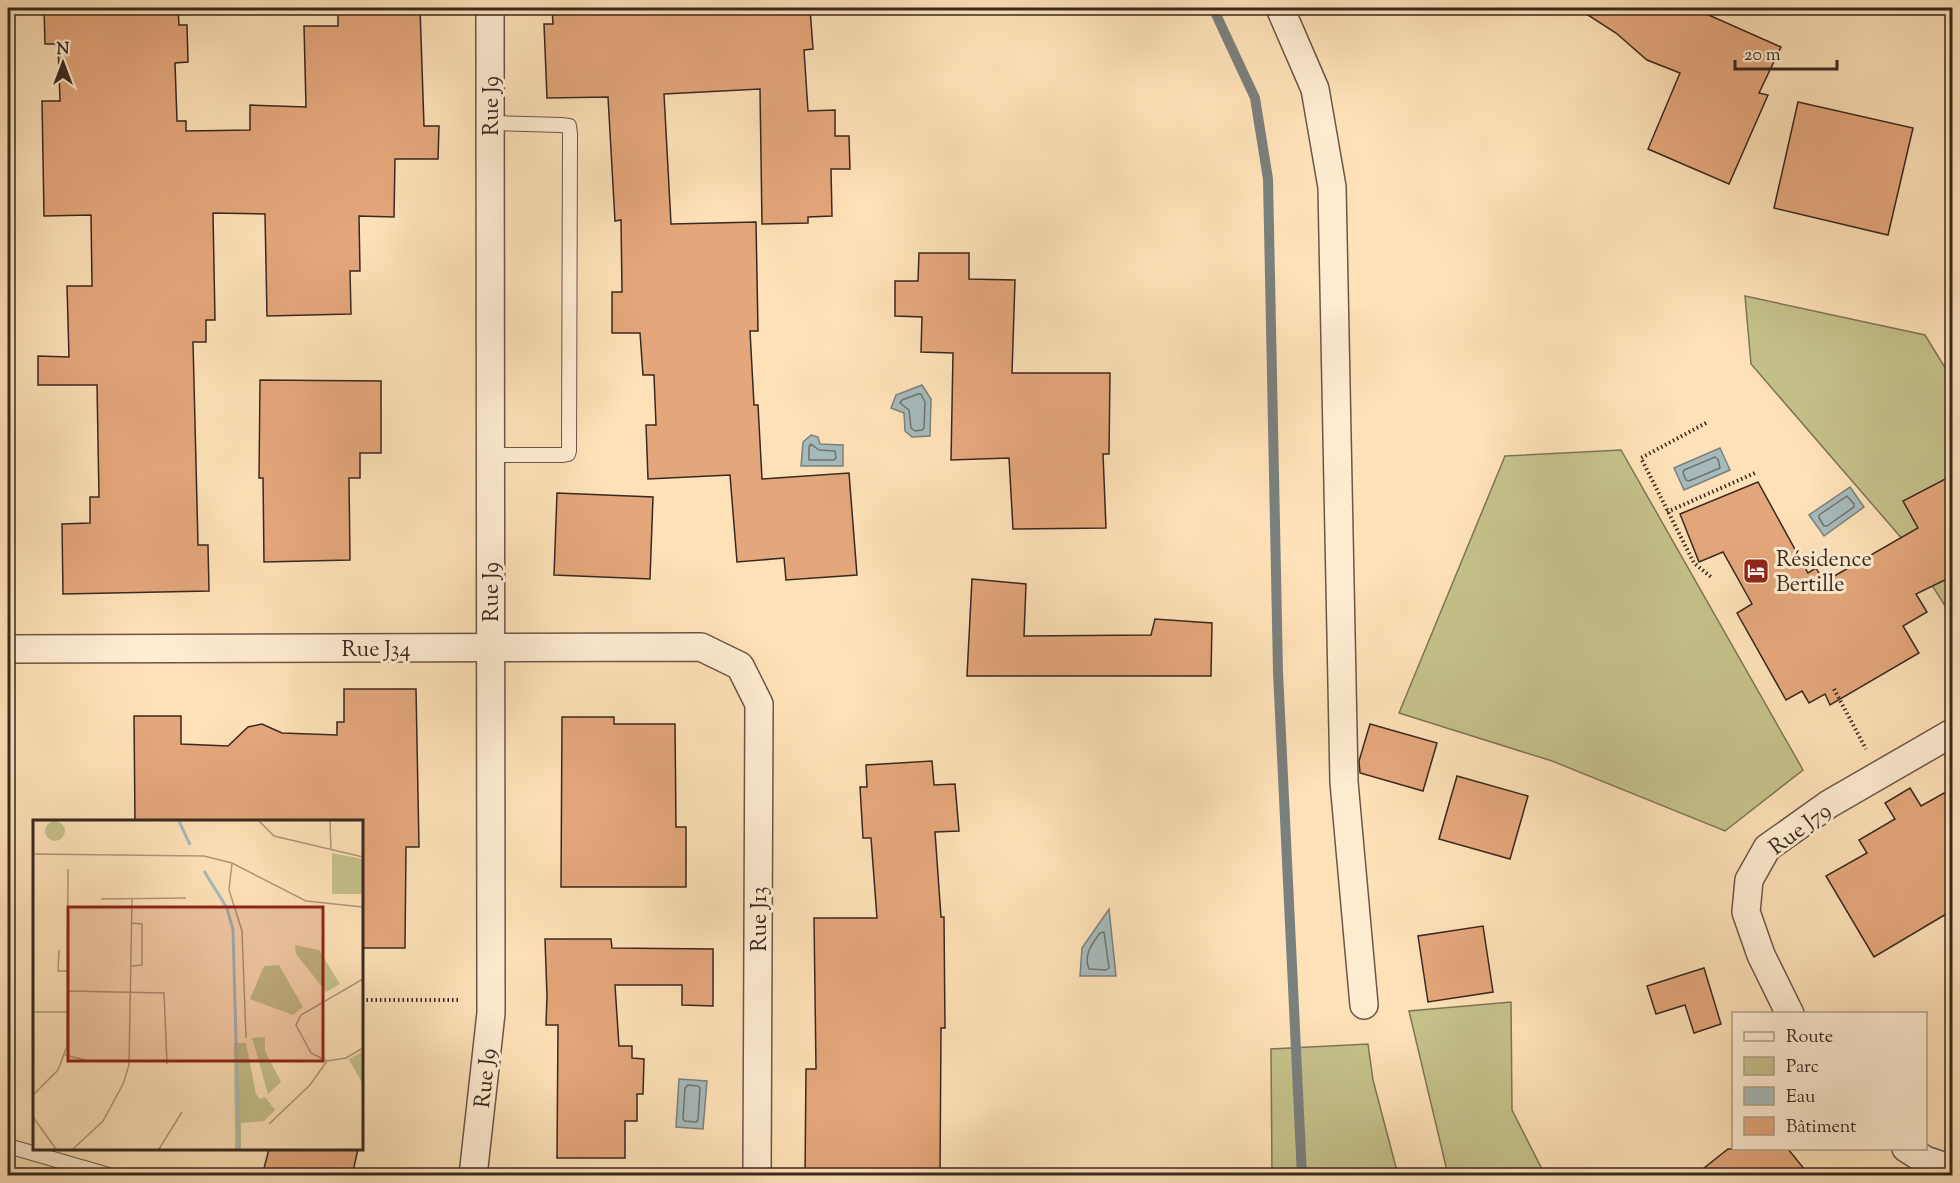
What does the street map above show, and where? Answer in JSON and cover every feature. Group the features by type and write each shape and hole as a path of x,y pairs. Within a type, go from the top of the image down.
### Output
{"street":[{"name":"Rue J9","path":"473,1176 491,1000 489,8"},
{"path":"1280,8 1315,89 1332,187 1344,782 1364,1005"},
{"name":"Rue J34","path":"8,649 700,647 740,666"},
{"name":"Rue J13","path":"740,666 759,704 757,1176"},
{"name":"Rue J79","path":"1789,1012 1761,955 1746,912 1749,880 1767,848 1829,804 1953,733"},
{"path":"1908,1150 1925,1160 1953,1170"}],"lane":[{"path":"489,123 569,126 570,134 569,451 563,455 490,455"},
{"path":"8,1146 112,1176"}],"path":[{"path":"1706,423 1641,458 1694,563 1711,578"},
{"path":"1668,512 1755,473"},
{"path":"1834,689 1880,775"},
{"path":"363,1000 491,1000"}],"green space":[{"path":"1745,296 1925,335 1952,379 1952,617 1904,541 1751,364"},
{"path":"1621,450 1803,770 1725,831 1552,761 1399,713 1505,456"},
{"path":"1511,1002 1512,1110 1545,1175 1448,1175 1409,1011"},
{"path":"1368,1044 1373,1080 1398,1175 1272,1175 1271,1049"}],"water":[{"path":"922,385 931,399 930,436 912,437 905,431 904,413 891,408 896,395"},
{"path":"811,435 818,437 820,444 843,445 843,466 801,466 803,442"},
{"path":"1720,448 1730,470 1684,490 1674,468"},
{"path":"1850,487 1864,507 1824,536 1809,515"},
{"path":"1109,909 1116,976 1080,976 1082,948"},
{"path":"679,1079 707,1081 703,1129 676,1127"}],"building":[{"path":"44,8 178,8 179,25 187,25 188,62 175,63 177,121 186,121 186,131 250,130 250,105 306,107 304,26 338,26 338,8 420,8 424,126 439,126 438,159 395,159 394,217 359,216 360,271 350,271 351,314 267,316 265,214 213,213 215,320 206,320 206,342 193,342 198,545 208,545 209,591 63,594 62,524 90,523 90,497 99,497 97,385 38,385 38,356 69,357 67,286 92,286 91,215 44,216 42,101 60,101 58,44 45,44"},
{"path":"552,8 810,8 813,49 804,50 808,111 835,110 835,136 849,136 850,169 831,169 832,216 808,217 808,223 762,224 760,89 664,94 671,224 756,222 758,331 750,331 754,405 758,405 762,479 849,473 857,575 786,580 784,558 737,562 730,475 648,479 646,425 656,425 654,375 643,375 640,333 612,333 612,292 622,292 621,220 615,221 608,97 547,98 544,24 553,24"},
{"path":"1577,8 1693,8 1781,47 1759,93 1768,95 1729,184 1648,149 1680,73 1647,60 1616,33"},
{"path":"1798,102 1913,128 1888,235 1774,208"},
{"path":"919,253 969,253 969,279 1015,280 1012,373 1110,373 1109,454 1103,454 1106,528 1013,529 1009,458 951,460 953,353 921,352 922,317 895,316 895,281 918,281"},
{"path":"260,380 381,381 381,453 360,453 360,478 349,478 350,560 264,562 263,478 259,478"},
{"path":"1953,475 1953,576 1916,594 1927,612 1903,626 1919,653 1830,705 1825,694 1809,703 1802,691 1786,700 1737,613 1752,604 1723,552 1699,562 1680,514 1758,482 1808,573 1816,568 1824,582 1918,528 1903,501"},
{"path":"557,493 653,497 650,579 554,575"},
{"path":"972,579 1026,584 1024,636 1151,635 1155,619 1212,623 1211,676 967,676"},
{"path":"344,689 416,689 419,847 406,847 405,948 363,948 363,820 135,820 134,716 181,716 181,744 228,746 248,727 262,724 282,733 337,735 337,722 344,722"},
{"path":"562,717 614,717 614,724 675,724 676,827 686,827 686,887 561,887"},
{"path":"1370,724 1437,743 1423,791 1360,773 1359,761"},
{"path":"932,761 934,785 955,784 959,831 935,832 941,917 944,917 945,1028 941,1028 940,1176 805,1176 806,1069 816,1069 814,918 877,918 871,838 863,838 860,787 867,787 866,765"},
{"path":"1457,776 1528,796 1510,859 1439,839"},
{"path":"1910,788 1921,806 1953,788 1953,910 1874,957 1826,876 1867,853 1859,840 1895,819 1885,803"},
{"path":"1483,926 1493,992 1428,1002 1418,936"},
{"path":"545,939 611,939 612,948 713,949 713,1006 682,1005 682,985 615,985 619,1046 632,1046 632,1058 644,1059 643,1094 637,1094 637,1121 625,1121 625,1158 557,1158 558,1025 546,1025"},
{"path":"1704,968 1721,1024 1694,1033 1685,1005 1656,1014 1647,986"},
{"path":"1728,1149 1732,1149 1789,1150 1810,1176 1694,1176"},
{"path":"269,1150 358,1150 352,1176 262,1176"}],"waterway":[{"path":"1213,8 1255,98 1268,179 1278,672 1302,1176"}],"place":[{"name":"Résidence Bertille","path":"1756,571"}]}
